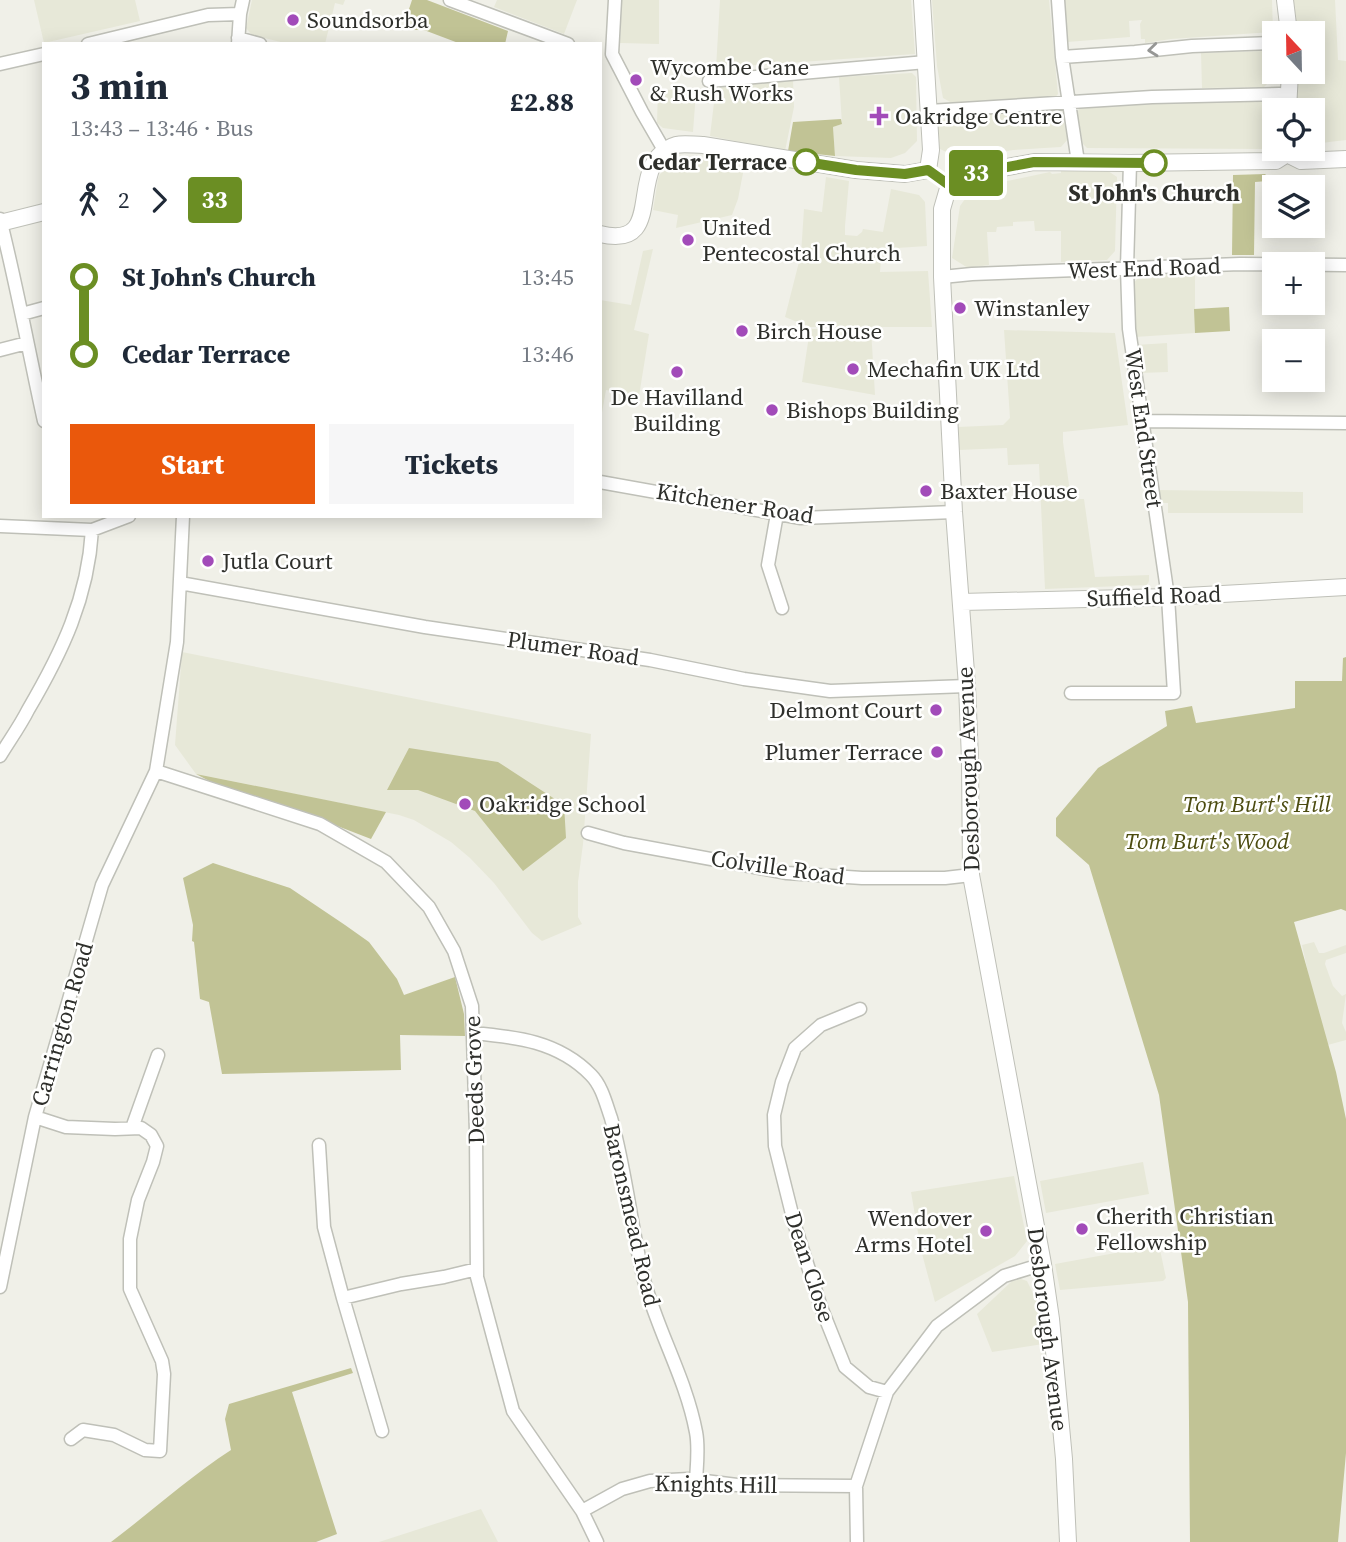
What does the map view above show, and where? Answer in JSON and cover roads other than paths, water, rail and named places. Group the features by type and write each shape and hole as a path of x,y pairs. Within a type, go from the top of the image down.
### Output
{"street":[{"path":"238,41 243,0"},
{"path":"450,0 563,42"},
{"path":"615,0 606,55 664,150"},
{"path":"922,0 931,150 928,170"},
{"path":"1058,0 1062,57 1078,162"},
{"path":"1277,0 1278,21"},
{"path":"1285,0 1288,21"},
{"path":"96,42 208,15 240,13"},
{"path":"1062,57 1262,43"},
{"path":"0,64 42,54"},
{"path":"709,81 926,62"},
{"path":"929,111 1152,97 1262,101"},
{"path":"602,235 625,236 636,229 641,220 648,174 654,160 664,150 678,144 703,145 856,170 905,174 928,170 949,185 965,175 1034,162 1276,161"},
{"path":"1325,160 1346,159"},
{"name":"West End Street","path":"1071,693 1174,693 1168,597 1129,329 1127,268 1130,163"},
{"name":"Desborough Avenue","path":"949,185 942,209 942,277 954,512 967,686 971,875 1043,1264 1064,1460 1068,1542"},
{"path":"42,212 0,221 42,412"},
{"name":"West End Road","path":"942,277 1242,264 1346,265"},
{"path":"22,314 42,309"},
{"path":"0,350 27,343"},
{"path":"1143,421 1346,423"},
{"name":"Kitchener Road","path":"602,482 800,518 954,512"},
{"path":"777,514 768,565 782,608"},
{"path":"0,526 66,522 92,530 124,518"},
{"name":"Carrington Road","path":"0,1287 35,1117 102,885 156,771 177,642 183,518"},
{"path":"0,756 59,655 76,614 87,572 92,530"},
{"name":"Plumer Road","path":"180,583 425,627 650,660 744,679 830,691 967,686"},
{"name":"Suffield Road","path":"961,603 1168,597 1346,587"},
{"name":"Deeds Grove","path":"156,771 320,824 386,862 429,907 454,951 472,1006 477,1277 513,1411 582,1511 597,1542"},
{"name":"Colville Road","path":"588,833 624,843 788,873 862,878 945,878 971,875"},
{"name":"Dean Close","path":"860,1009 821,1025 795,1048 782,1082 774,1115 775,1146 795,1226 821,1307 845,1367 869,1387 887,1392"},
{"name":"Baronsmead Road","path":"473,1033 520,1038 547,1046 574,1061 592,1076 605,1099 617,1141 644,1278 697,1434 696,1480"},
{"path":"132,1128 158,1055"},
{"path":"35,1117 66,1127 141,1128 151,1135 157,1146 138,1200 130,1239 130,1289 162,1361 164,1374 160,1451 145,1450 114,1435 83,1430 71,1439"},
{"path":"319,1145 324,1227 382,1431"},
{"path":"857,1542 856,1486 887,1392 937,1326 1004,1276 1043,1264"},
{"path":"343,1298 477,1269"},
{"name":"Knights Hill","path":"582,1511 622,1489 650,1482 696,1480 737,1485 856,1486"}],"place":[{"name":"Soundsorba","path":"293,20"},
{"name":"Wycombe Cane & Rush Works","path":"636,80"},
{"name":"Oakridge Centre","path":"879,116"},
{"name":"Cedar Terrace","path":"806,162"},
{"name":"St John's Church","path":"1154,163"},
{"name":"United Pentecostal Church","path":"688,240"},
{"name":"Winstanley","path":"960,308"},
{"name":"Birch House","path":"742,331"},
{"name":"Mechafin UK Ltd","path":"853,369"},
{"name":"De Havilland Building","path":"677,372"},
{"name":"Bishops Building","path":"772,410"},
{"name":"Baxter House","path":"926,491"},
{"name":"Jutla Court","path":"208,561"},
{"name":"Delmont Court","path":"936,710"},
{"name":"Plumer Terrace","path":"937,752"},
{"name":"Oakridge School","path":"465,804"},
{"name":"Cherith Christian Fellowship","path":"1082,1229"},
{"name":"Wendover Arms Hotel","path":"986,1231"}],"park label":[{"name":"Tom Burt's Hill","path":"1257,804"},
{"name":"Tom Burt's Wood","path":"1207,841"}]}
